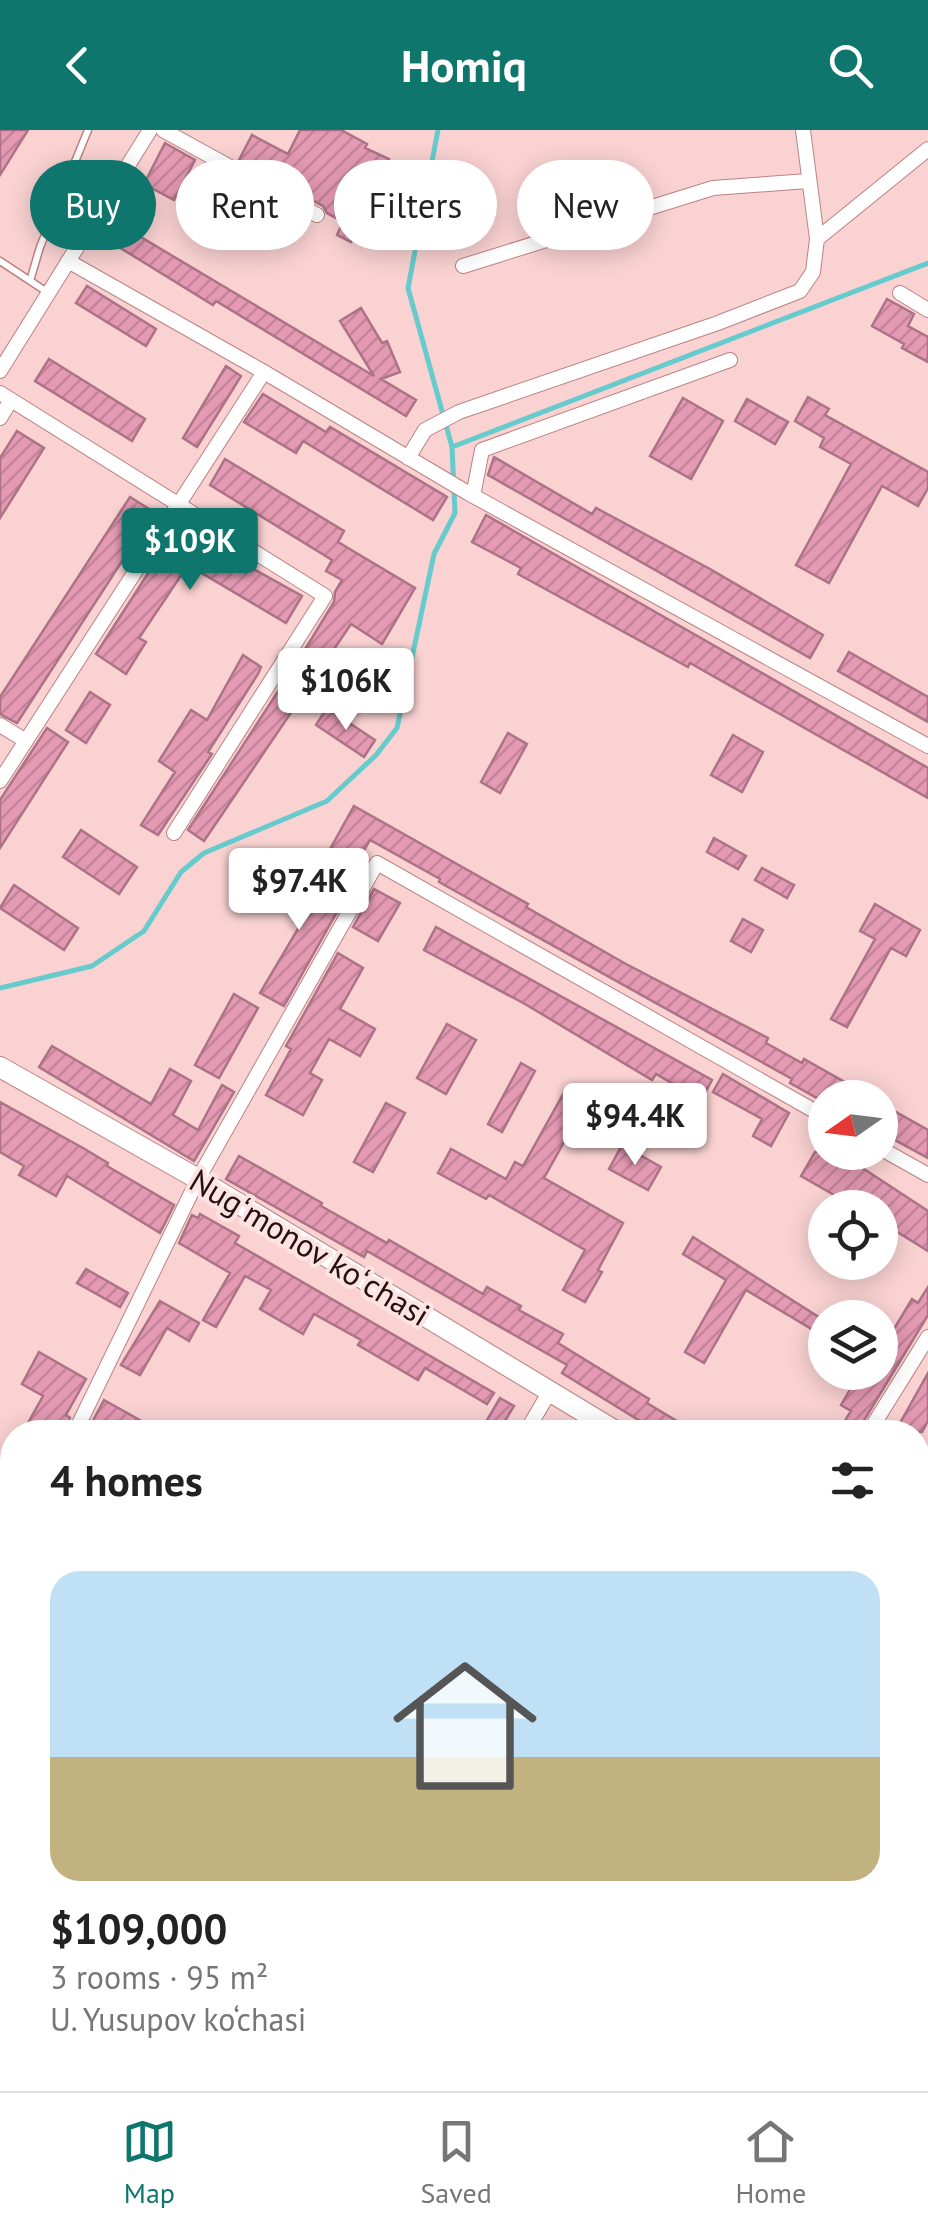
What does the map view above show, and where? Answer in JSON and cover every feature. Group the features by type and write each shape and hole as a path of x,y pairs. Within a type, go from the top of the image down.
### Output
{"main road":[{"name":"Nugʻmonov koʻchasi","path":"0,1066 598,1420"}],"street":[{"path":"0,371 150,130"},
{"path":"163,130 317,215"},
{"path":"408,458 424,430 458,412 800,291 814,272 817,238 803,130"},
{"path":"817,238 928,150"},
{"path":"463,266 713,188 808,181"},
{"path":"68,261 470,495 928,746"},
{"path":"900,293 928,310"},
{"path":"470,495 482,450 730,360"},
{"path":"0,780 264,372"},
{"path":"0,418 5,396 325,596 174,833"},
{"path":"0,725 26,741"},
{"path":"81,1420 198,1180 377,863 808,1106"},
{"path":"898,1158 928,1175"},
{"path":"876,1420 928,1337"},
{"path":"533,1420 550,1392"}],"lane":[{"path":"30,280 88,130"},
{"path":"0,261 48,293"}],"building":[{"path":"0,130 28,130 0,175"},
{"path":"300,130 341,130 389,159 334,160 334,217 314,201 314,160 239,160 252,135 288,154"},
{"path":"165,143 195,160 176,160 174,200 156,190 156,161"},
{"path":"156,246 374,376 340,321 361,308 382,343 387,341 400,372 381,379 416,400 406,416 216,301 213,305 124,250 156,250"},
{"path":"87,286 156,329 146,346 76,303"},
{"path":"887,299 914,314 908,326 928,337 928,362 872,326"},
{"path":"49,359 145,419 132,441 35,381"},
{"path":"226,366 241,376 197,447 183,438"},
{"path":"263,394 326,432 330,427 447,497 433,520 303,441 296,453 244,422"},
{"path":"808,397 829,409 825,415 928,472 928,488 918,506 882,486 829,583 796,565 851,464 820,447 824,438 795,421"},
{"path":"683,398 723,421 691,479 650,456"},
{"path":"747,399 788,422 775,444 735,421"},
{"path":"17,431 44,448 0,518 0,458"},
{"path":"494,457 592,514 596,508 710,569 823,635 810,658 488,475"},
{"path":"225,459 344,531 338,542 415,588 382,644 351,624 204,841 188,830 301,656 334,602 342,580 326,571 332,560 210,485"},
{"path":"130,497 154,512 17,723 0,714 0,697"},
{"path":"486,515 928,768 928,798 690,663 688,667 518,574 521,568 472,542"},
{"path":"178,527 302,596 286,623 188,565 139,638 146,642 126,674 96,654"},
{"path":"849,652 928,697 928,722 838,671"},
{"path":"243,655 261,667 258,674 208,752 212,754 158,835 141,825 175,772 159,761 191,710 207,720"},
{"path":"90,692 110,705 86,743 66,730"},
{"path":"327,708 375,740 364,757 316,725"},
{"path":"47,728 68,742 0,848 0,800"},
{"path":"508,733 527,744 500,793 481,782"},
{"path":"733,735 763,752 742,792 711,775"},
{"path":"354,806 626,964 768,1038 766,1043 841,1080 808,1080 808,1093 790,1083 792,1079 370,840 355,866 329,851"},
{"path":"81,830 137,867 119,894 63,857"},
{"path":"714,838 746,856 738,869 707,852"},
{"path":"762,868 794,885 787,898 755,880"},
{"path":"284,870 342,903 284,1006 260,993 305,917 269,897"},
{"path":"14,885 78,928 64,950 0,908"},
{"path":"374,889 400,903 378,941 353,927"},
{"path":"875,904 920,930 906,956 891,948 847,1027 831,1019 875,939 860,931"},
{"path":"743,919 763,930 751,952 731,941"},
{"path":"436,927 712,1080 701,1100 656,1074 652,1080 525,1004 424,950"},
{"path":"338,953 363,968 340,1009 375,1029 360,1056 329,1039 310,1073 322,1080 303,1115 266,1095 291,1049 286,1046"},
{"path":"234,994 258,1008 219,1078 195,1065"},
{"path":"447,1024 476,1040 446,1094 417,1078"},
{"path":"52,1046 151,1104 170,1069 191,1081 173,1115 198,1130 222,1085 234,1092 194,1161 39,1067"},
{"path":"521,1063 535,1071 502,1132 488,1124"},
{"path":"723,1074 789,1113 771,1146 753,1136 762,1119 713,1092"},
{"path":"566,1089 587,1101 544,1178 623,1223 585,1302 563,1290 585,1250 489,1195 486,1199 438,1173 451,1149 506,1179 515,1162 523,1166"},
{"path":"0,1102 174,1205 160,1233 67,1176 56,1196 19,1175 24,1166 0,1152"},
{"path":"386,1103 405,1113 373,1172 354,1162"},
{"path":"898,1113 928,1130 928,1158 898,1142"},
{"path":"622,1145 661,1167 648,1190 609,1169"},
{"path":"239,1156 322,1203 321,1206 483,1294 487,1287 563,1334 558,1343 649,1399 647,1403 675,1420 638,1420 562,1373 567,1365 367,1251 364,1257 226,1179"},
{"path":"808,1164 808,1170 865,1170 896,1190 826,1190 801,1176"},
{"path":"898,1191 928,1211 928,1251 898,1232"},
{"path":"200,1214 239,1236 235,1243 494,1393 487,1404 425,1368 418,1380 358,1345 361,1340 314,1314 303,1334 260,1309 271,1290 245,1276 216,1327 203,1320 230,1273 179,1243 192,1215 198,1218"},
{"path":"693,1237 808,1310 808,1327 746,1290 704,1363 685,1352 726,1280 683,1254"},
{"path":"86,1269 128,1293 120,1307 77,1283"},
{"path":"928,1287 928,1315 898,1364 898,1322 912,1299 918,1303"},
{"path":"160,1301 199,1323 189,1341 167,1328 140,1375 121,1365"},
{"path":"39,1352 86,1379 66,1415 69,1420 30,1420 43,1396 22,1384"},
{"path":"928,1373 928,1420 902,1420"},
{"path":"850,1390 882,1390 864,1420 845,1420 851,1411 841,1405"},
{"path":"500,1398 514,1406 505,1420 487,1420"},
{"path":"104,1400 140,1420 93,1420"}],"waterway":[{"path":"438,130 408,288 452,447"},
{"path":"0,988 92,966 144,931 181,872 204,853 327,801 376,755 397,728 434,554 455,513 452,447 928,263"}]}
